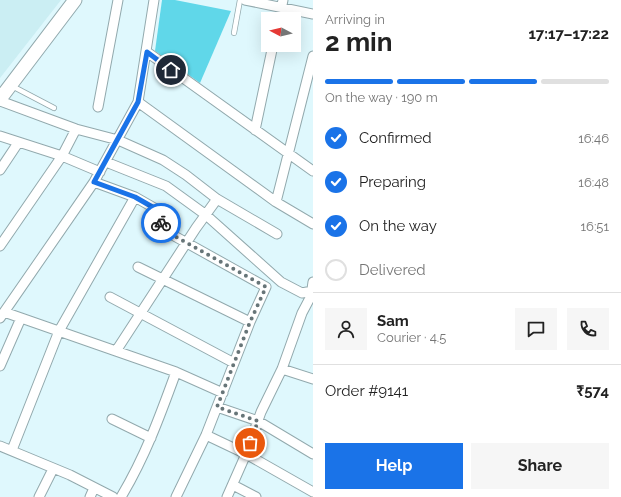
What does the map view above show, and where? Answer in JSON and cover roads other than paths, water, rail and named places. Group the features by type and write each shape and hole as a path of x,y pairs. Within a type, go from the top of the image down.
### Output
{"main road":[{"path":"0,100 75,0"}],"street":[{"path":"98,108 118,0"},
{"path":"154,0 138,102 94,182 2,315 21,318 59,331 176,372 223,392"},
{"path":"245,0 282,4 313,14"},
{"path":"147,52 313,171"},
{"path":"254,130 271,52"},
{"path":"276,202 313,56"},
{"path":"0,100 76,129 118,140 163,160 186,175 217,199 277,234"},
{"path":"138,102 276,202 313,224"},
{"path":"0,246 60,159 76,129"},
{"path":"0,136 16,146 100,172"},
{"path":"0,170 16,146"},
{"path":"106,162 166,186 206,215 281,282 302,293 312,290"},
{"path":"94,182 135,197 156,209 161,223 169,233 266,287 250,322 206,435 176,497"},
{"path":"12,450 59,331 135,197"},
{"path":"116,351 217,199"},
{"path":"138,267 250,322"},
{"path":"227,497 246,454 258,421 282,369 312,290"},
{"path":"110,297 234,363"},
{"path":"0,366 21,318"},
{"path":"282,369 313,379"},
{"path":"121,497 132,478 158,423 176,372"},
{"path":"217,407 258,421 313,454"},
{"path":"112,419 151,438"},
{"path":"206,435 246,454 313,492"},
{"path":"0,446 12,450 113,497"},
{"path":"39,497 53,469"},
{"path":"233,485 256,497"},
{"path":"90,497 94,488"}],"lane":[{"path":"234,33 240,0"},
{"path":"10,85 54,108"}]}
